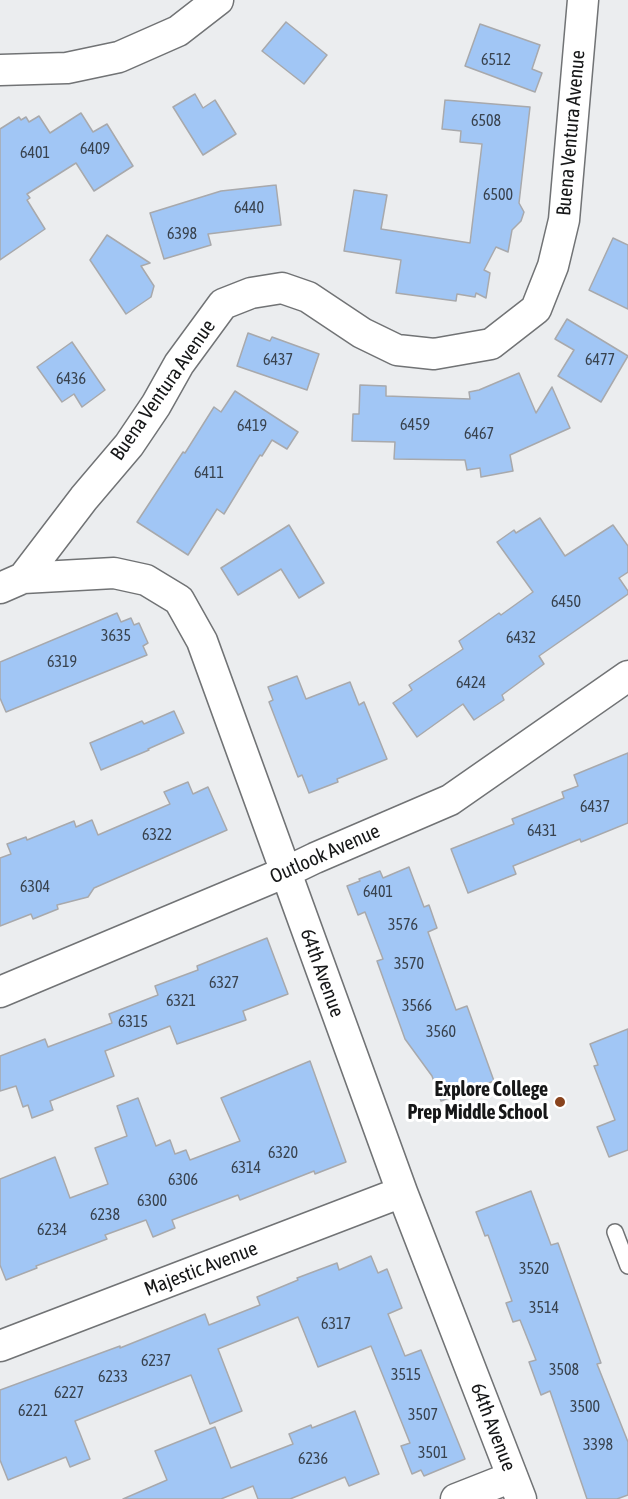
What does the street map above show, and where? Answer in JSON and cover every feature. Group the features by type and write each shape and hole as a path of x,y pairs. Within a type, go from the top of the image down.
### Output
{"street":[{"path":"0,70 67,68 119,57 178,31 218,0"},
{"name":"Buena Ventura Avenue","path":"11,583 129,445 156,405 179,364 224,304 251,293 282,288 308,297 362,333 397,350 434,354 491,344 536,309 553,266 564,220 583,0"},
{"name":"64th Avenue","path":"11,583 114,573 146,580 179,600 202,641 402,1192 516,1488"},
{"name":"Outlook Avenue","path":"0,992 286,872 450,800 628,676"},
{"name":"Majestic Avenue","path":"0,1346 402,1192"},
{"path":"456,1499 516,1488"}],"lane":[{"path":"615,1232 628,1266"}],"building":[{"path":"286,22 327,55 304,84 262,51"},
{"path":"480,24 540,45 532,69 542,73 535,92 465,66"},
{"path":"195,94 203,108 215,100 236,134 203,155 173,107"},
{"path":"445,100 530,107 519,203 524,212 521,221 512,230 508,252 496,247 484,270 490,273 486,298 476,293 475,297 457,294 456,301 396,293 401,260 344,251 354,190 387,195 381,229 470,243 482,144 460,142 461,131 442,129"},
{"path":"81,113 93,132 107,124 133,166 94,191 76,163 27,194 30,198 27,200 45,229 0,260 0,129 19,117 21,120 26,117 29,122 39,116 50,133"},
{"path":"276,185 281,225 208,234 211,245 164,259 150,213 221,191"},
{"path":"107,235 150,263 141,266 154,286 151,297 126,314 90,260"},
{"path":"613,238 628,245 628,309 589,290"},
{"path":"567,319 628,356 601,402 558,376 574,350 555,339"},
{"path":"248,333 270,341 272,337 319,354 307,390 237,366"},
{"path":"72,342 105,390 82,407 74,394 62,402 37,367"},
{"path":"519,373 536,413 552,387 570,428 510,455 513,471 481,477 480,468 467,470 465,460 394,459 395,442 352,441 353,414 359,414 360,385 386,386 386,396 470,399 469,392"},
{"path":"235,391 298,432 287,449 272,440 262,456 260,455 224,514 217,509 188,555 137,522 214,407 221,412"},
{"path":"540,518 565,556 613,525 628,546 628,572 619,578 628,594 539,656 544,664 502,695 504,700 474,720 463,704 417,737 393,703 412,690 409,685 463,649 459,641 533,592 497,542 514,530 516,533"},
{"path":"289,525 324,583 299,598 281,569 238,595 221,568"},
{"path":"117,613 121,622 131,618 134,625 139,623 148,643 143,646 147,655 6,712 0,698 0,662"},
{"path":"297,676 306,699 350,682 359,705 364,702 387,759 309,793 302,775 298,777 269,702 273,700 268,687"},
{"path":"174,711 184,733 101,770 90,743 142,721 144,724"},
{"path":"628,753 628,823 581,842 580,839 513,866 516,874 468,893 451,849 514,824 512,819 564,798 562,792 578,786 574,775"},
{"path":"188,782 193,794 208,787 227,830 94,888 88,897 57,905 58,909 33,919 31,914 0,926 0,858 11,854 7,844 26,837 27,840 74,821 76,827 92,820 98,835 170,804 164,792"},
{"path":"409,867 424,907 429,905 437,928 428,932 456,1010 467,1006 494,1081 441,1101 432,1076 405,1039 377,961 383,959 365,912 358,915 347,886 380,871 383,878"},
{"path":"267,938 288,994 243,1011 246,1020 177,1044 170,1026 105,1051 114,1076 50,1101 53,1110 32,1118 28,1105 23,1107 16,1086 0,1091 0,1056 45,1039 48,1047 112,1023 109,1014 158,995 155,986 198,970 197,966"},
{"path":"628,1029 628,1150 609,1157 597,1127 615,1120 594,1066 598,1065 590,1044"},
{"path":"310,1061 346,1162 315,1174 314,1171 240,1200 238,1195 172,1220 175,1228 153,1237 146,1220 105,1235 107,1239 6,1280 0,1265 0,1179 55,1157 70,1198 108,1184 95,1148 127,1136 117,1106 138,1098 156,1146 170,1140 175,1154 186,1150 190,1160 240,1141 221,1098"},
{"path":"531,1191 551,1245 558,1243 601,1363 597,1364 628,1442 628,1495 617,1499 587,1499 550,1391 541,1395 529,1362 536,1360 520,1320 513,1322 506,1303 512,1301 488,1235 485,1236 476,1212"},
{"path":"371,1256 378,1273 387,1269 402,1308 388,1314 405,1356 421,1350 465,1459 424,1476 421,1470 412,1474 401,1446 410,1443 371,1346 318,1367 298,1317 218,1349 242,1411 210,1424 191,1375 75,1421 90,1459 70,1467 66,1457 8,1480 0,1460 0,1390 120,1346 120,1348 205,1314 209,1325 260,1305 257,1297 298,1280 297,1278 337,1263 339,1270"},
{"path":"355,1411 379,1474 349,1486 345,1477 290,1499 258,1499 253,1486 221,1499 123,1499 167,1480 155,1451 215,1427 231,1468 293,1444 289,1434 311,1425 312,1428"}],"place":[{"name":"Explore College Prep Middle School","path":"560,1102"}]}
